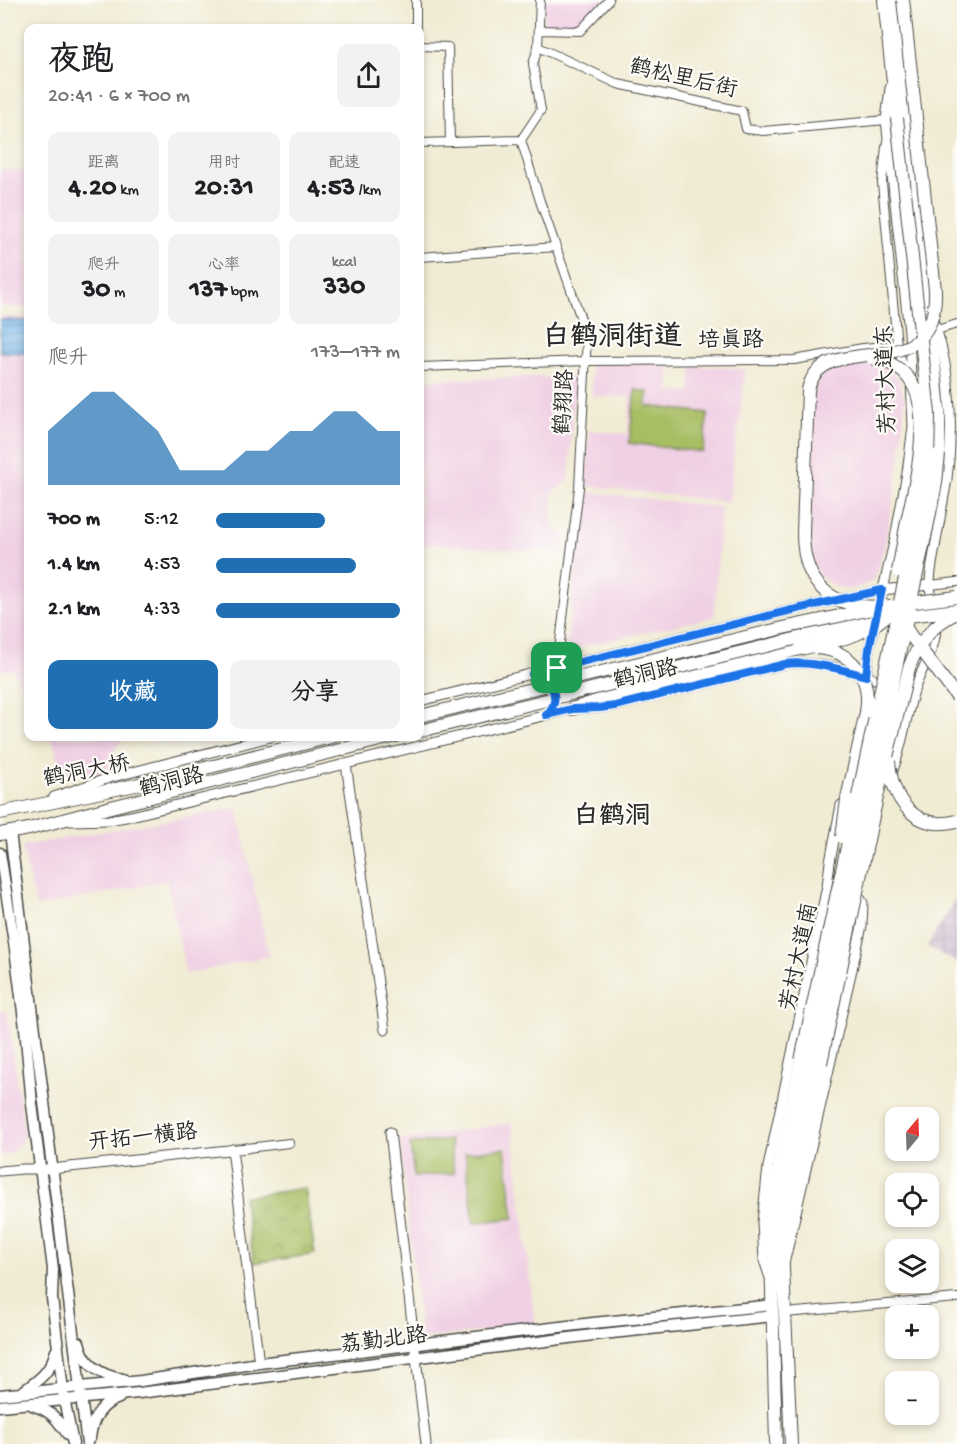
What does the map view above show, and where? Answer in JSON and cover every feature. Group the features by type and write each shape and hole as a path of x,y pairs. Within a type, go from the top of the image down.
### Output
{"main road":[{"name":"芳村大道东","path":"884,0 891,77 891,119 930,427 926,475 892,636"},
{"name":"芳村大道东","path":"893,0 939,410 939,454 936,483 920,561"},
{"path":"891,606 872,607 846,603 824,590 808,566 804,554 803,533 810,384 816,373 835,360 894,352 911,345 928,327 934,310 935,290 903,0"},
{"path":"847,358 877,359 895,366 911,382 918,400 921,434 919,460 896,583 892,636"},
{"path":"572,709 676,680 854,636 877,624 890,614 905,597 920,561"},
{"name":"芳村大道南","path":"776,1444 777,1311 784,1268 781,1236 782,1204 846,894 920,561"},
{"path":"903,588 901,614 907,632 957,698"},
{"path":"424,715 763,633 891,606 957,597"},
{"path":"811,1061 911,662 935,627 957,611"},
{"path":"424,729 807,636 894,617 957,611"},
{"name":"芳村大道南","path":"791,1444 773,1290 770,1228 772,1204 779,1161 811,1061 836,899 892,636"},
{"path":"800,649 821,648 845,657 862,675 868,695 845,808 836,899"},
{"name":"鹤洞大桥","path":"23,808 145,783 316,741"},
{"name":"鹤洞大桥","path":"57,821 376,741"},
{"path":"888,751 893,784 906,808 917,817 931,822 957,821"},
{"name":"鹤洞路","path":"0,813 23,808"},
{"name":"鹤洞路","path":"5,833 57,821"},
{"path":"5,833 88,1444"},
{"path":"0,853 25,1028 39,1169 53,1269 52,1298 63,1394 73,1442"},
{"path":"52,1298 59,1305 65,1305 68,1299"},
{"path":"68,1299 80,1350 88,1363 95,1370 140,1387"},
{"name":"荔勤北路","path":"0,1395 63,1394 82,1398 259,1363 593,1323 777,1311"},
{"name":"荔勤北路","path":"0,1406 29,1404 63,1394 80,1386 140,1387 416,1358 777,1311"},
{"path":"21,1393 47,1372 58,1347"},
{"path":"88,1444 91,1428 104,1406 140,1387"},
{"path":"29,1404 52,1413 73,1442"}],"street":[{"path":"416,0 416,24"},
{"path":"424,143 521,140 541,110 533,64 538,47 540,0"},
{"path":"539,30 580,31 609,0"},
{"path":"424,46 448,47 450,142"},
{"name":"鹤松里后街","path":"538,47 618,84 742,111 746,129 763,131 891,119"},
{"name":"芳村大道东","path":"866,676 869,649 895,538 912,441 909,332 887,137 891,119"},
{"path":"887,137 882,183 897,345 912,403"},
{"name":"鹤翔路","path":"521,140 586,336 579,488 557,668"},
{"path":"424,257 556,247"},
{"name":"芳村大道东","path":"914,691 933,649 936,635 930,585 947,478 949,449 947,384 943,356 937,330 928,307"},
{"path":"937,330 957,324"},
{"name":"培真路","path":"424,367 586,361 794,360 863,348 897,345"},
{"name":"鹤洞路","path":"424,700 882,590 957,582"},
{"name":"鹤洞路","path":"57,821 109,820 131,816 546,715 572,709 615,706 785,664 825,666 914,691"},
{"path":"532,674 548,682 553,692 554,703 546,715"},
{"name":"芳村大道南","path":"773,1290 764,1260 762,1222 766,1178 827,886 833,843 865,694 866,676"},
{"name":"芳村大道南","path":"784,1268 863,919 863,903 847,873 858,821 862,813 883,790 892,773 900,751 914,691"},
{"name":"鹤洞路","path":"23,808 109,778 254,741"},
{"path":"346,764 385,1030"},
{"path":"827,886 837,880 851,884"},
{"path":"390,1132 426,1444"},
{"name":"开拓一横路","path":"0,1171 51,1169 289,1143"},
{"path":"232,1149 259,1363"},
{"path":"777,1311 957,1298"}],"shaded area":[{"path":"545,0 604,0 580,25 544,25"},
{"path":"0,169 24,171 24,308 0,306"},
{"path":"0,316 24,318 24,690 13,670 0,670"},
{"path":"591,363 671,365 669,391 690,393 692,366 745,369 729,502 586,486 589,430 628,434 630,397 592,396"},
{"path":"847,363 874,363 884,366 899,378 905,400 900,460 885,545 874,580 846,590 830,584 819,575 811,560 807,525 813,393 820,373 831,367"},
{"path":"575,376 569,480 553,492 553,529 566,534 564,553 428,544 424,547 424,380"},
{"path":"585,492 721,507 714,617 566,650"},
{"path":"53,741 121,741 114,751 107,771 63,778"},
{"path":"237,808 269,956 186,974 167,881 36,907 22,846"},
{"path":"957,897 957,963 927,946"},
{"path":"0,1011 7,1011 25,1137 9,1154 0,1155"},
{"path":"512,1123 535,1325 421,1339 400,1140"}],"green space":[{"path":"635,390 648,392 647,406 708,413 703,452 629,443"},
{"path":"450,1140 454,1173 414,1177 410,1144"},
{"path":"505,1148 514,1218 474,1223 465,1153"},
{"path":"305,1188 315,1254 254,1263 243,1197"}],"water":[{"path":"0,320 24,321 24,353 0,352"}],"district":[{"name":"白鹤洞街道","path":"612,338"},
{"name":"白鹤洞","path":"612,818"}],"route":[{"path":"882,590 869,649 866,676 825,666 785,664 615,706 572,709 546,715 554,703 553,692 548,682 532,674 557,668 882,590"}]}
